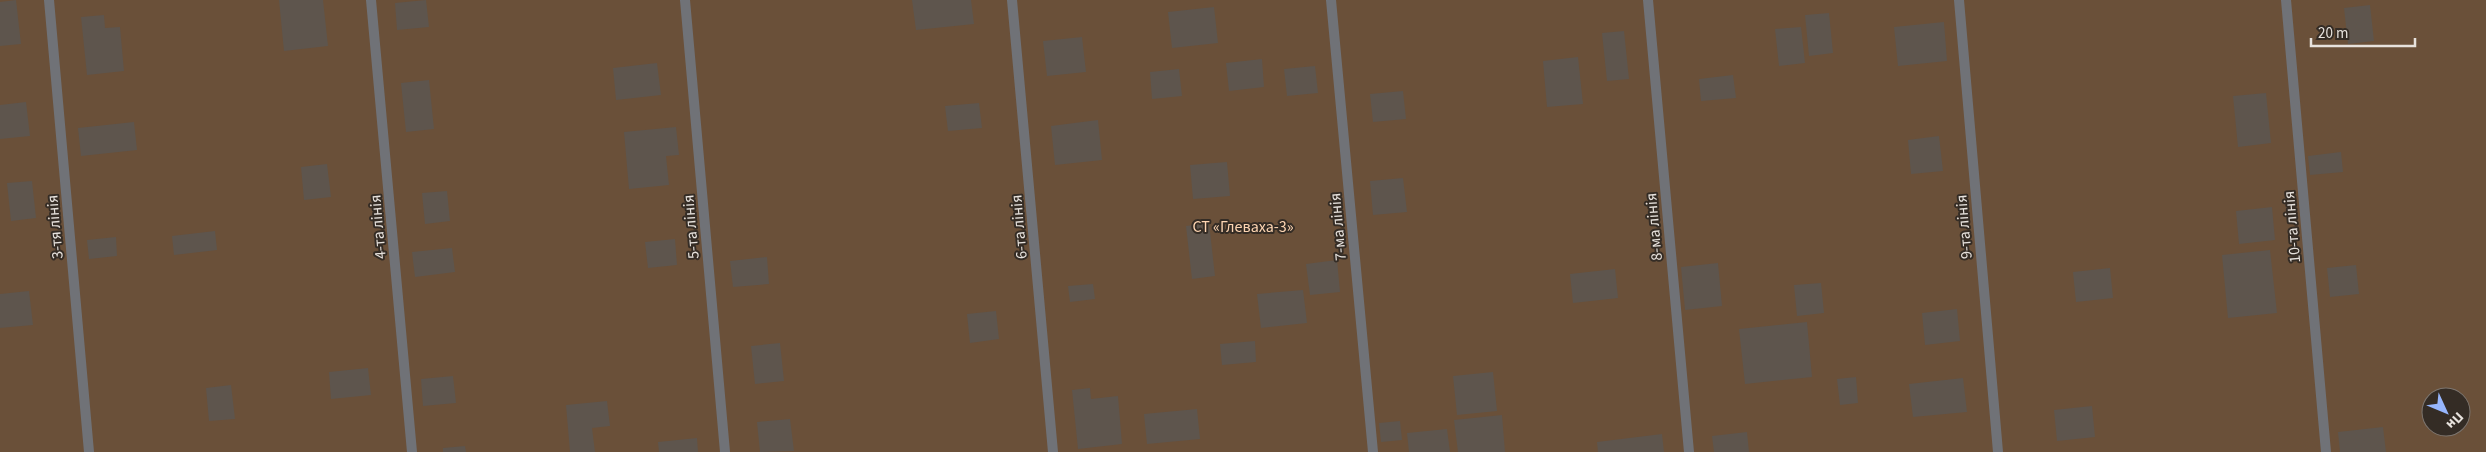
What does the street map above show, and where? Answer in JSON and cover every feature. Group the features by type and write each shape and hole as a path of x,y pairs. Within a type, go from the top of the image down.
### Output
{"lane":[{"name":"3-тя лінія","path":"49,0 89,452"},
{"name":"4-та лінія","path":"371,0 412,452"},
{"name":"5-та лінія","path":"685,0 725,452"},
{"name":"6-та лінія","path":"1012,0 1054,452"},
{"name":"7-ма лінія","path":"1331,0 1373,452"},
{"name":"8-ма лінія","path":"1648,0 1689,452"},
{"name":"9-та лінія","path":"1959,0 1998,452"},
{"name":"10-та лінія","path":"2286,0 2326,452"}],"green space":[{"name":"СТ «Глеваха-3»","path":"0,0 2486,0 2486,452 0,452"}],"building":[{"path":"16,0 21,44 0,46 0,2"},
{"path":"279,0 323,0 328,46 284,51"},
{"path":"426,0 429,27 397,30 395,3"},
{"path":"912,0 971,0 974,24 916,30"},
{"path":"2370,5 2374,41 2348,44 2344,8"},
{"path":"1214,7 1218,43 1172,48 1168,12"},
{"path":"1829,13 1833,53 1809,56 1805,15"},
{"path":"104,15 105,28 120,27 124,71 87,75 81,17"},
{"path":"1944,22 1947,61 1898,66 1894,27"},
{"path":"1801,27 1805,63 1779,66 1775,29"},
{"path":"1624,31 1629,79 1607,81 1602,33"},
{"path":"1082,37 1086,72 1047,76 1043,41"},
{"path":"1578,57 1583,104 1547,107 1543,61"},
{"path":"1262,59 1264,87 1229,91 1226,63"},
{"path":"657,63 661,95 616,100 613,68"},
{"path":"1315,66 1318,93 1287,96 1284,69"},
{"path":"1179,69 1182,96 1152,99 1150,72"},
{"path":"1733,75 1736,98 1701,101 1699,79"},
{"path":"429,80 434,129 406,132 401,83"},
{"path":"1403,91 1406,119 1373,122 1370,94"},
{"path":"2266,93 2271,143 2238,147 2233,96"},
{"path":"26,102 30,136 0,139 0,105"},
{"path":"979,103 982,128 948,131 945,106"},
{"path":"1098,120 1102,160 1055,165 1051,126"},
{"path":"134,122 137,150 81,156 78,128"},
{"path":"676,127 679,155 666,156 669,185 629,189 624,132"},
{"path":"1939,136 1943,171 1911,174 1908,140"},
{"path":"2341,152 2343,172 2310,175 2308,156"},
{"path":"1227,162 1230,196 1193,199 1190,165"},
{"path":"327,164 331,197 304,200 301,167"},
{"path":"1403,178 1407,212 1373,215 1370,181"},
{"path":"32,181 36,218 11,221 7,183"},
{"path":"447,191 450,221 425,224 422,193"},
{"path":"2272,207 2275,240 2239,244 2236,211"},
{"path":"1209,223 1215,276 1192,279 1186,226"},
{"path":"215,231 217,250 174,255 172,236"},
{"path":"116,237 117,256 89,259 87,240"},
{"path":"675,239 677,265 648,268 645,242"},
{"path":"452,248 455,272 415,277 412,252"},
{"path":"2270,250 2277,313 2228,318 2222,255"},
{"path":"767,257 769,284 733,287 730,261"},
{"path":"1337,260 1340,292 1310,295 1306,264"},
{"path":"1718,263 1722,306 1685,310 1681,267"},
{"path":"2356,265 2359,294 2330,297 2327,268"},
{"path":"2110,268 2113,298 2076,302 2073,272"},
{"path":"1615,269 1618,298 1573,303 1570,274"},
{"path":"1821,283 1824,313 1797,316 1794,285"},
{"path":"1093,284 1095,299 1070,302 1068,286"},
{"path":"1303,290 1307,323 1261,328 1257,294"},
{"path":"29,291 33,325 0,328 0,294"},
{"path":"1957,309 1960,341 1925,345 1922,313"},
{"path":"996,311 999,339 970,343 967,314"},
{"path":"1807,322 1812,377 1745,384 1739,329"},
{"path":"1255,341 1256,362 1222,365 1220,344"},
{"path":"780,343 784,381 755,384 751,346"},
{"path":"368,368 371,395 331,399 329,372"},
{"path":"1493,372 1497,411 1457,415 1453,376"},
{"path":"453,376 456,403 423,406 421,379"},
{"path":"1856,377 1858,403 1840,405 1837,379"},
{"path":"1963,378 1967,412 1913,417 1909,384"},
{"path":"231,385 235,419 209,421 206,388"},
{"path":"1090,388 1091,399 1118,396 1122,444 1078,449 1072,390"},
{"path":"607,401 610,426 592,428 595,452 570,452 566,405"},
{"path":"2092,406 2095,437 2057,441 2054,410"},
{"path":"1197,409 1200,439 1147,444 1144,414"},
{"path":"1502,415 1505,452 1458,452 1454,420"},
{"path":"790,419 794,451 760,452 757,422"},
{"path":"1400,421 1402,440 1381,442 1379,423"},
{"path":"2383,427 2386,452 2340,452 2338,432"},
{"path":"1447,429 1450,452 1409,452 1407,433"},
{"path":"1747,432 1749,452 1714,452 1712,436"},
{"path":"1662,434 1664,452 1598,452 1597,442"},
{"path":"697,438 698,452 659,452 658,442"},
{"path":"465,446 466,452 443,452 443,448"}]}
